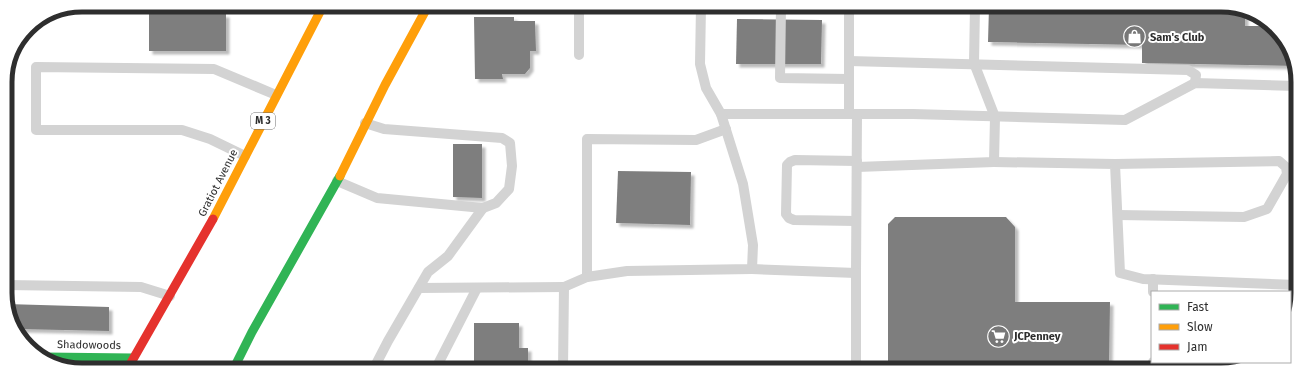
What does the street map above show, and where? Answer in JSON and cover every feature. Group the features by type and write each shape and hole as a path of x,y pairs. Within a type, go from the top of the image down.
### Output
{"main road":[{"name":"Gratiot Avenue","path":"130,363 204,236 320,12"},
{"path":"236,363 252,332 337,181 365,123 425,12"},
{"name":"Shadowoods","path":"55,358 133,358"}],"lane":[{"path":"579,12 579,55"},
{"path":"701,12 700,64 706,88 721,114 743,184 753,245 752,269"},
{"path":"781,12 780,78 849,79"},
{"path":"849,12 849,79 857,164 856,363"},
{"path":"975,12 974,63 995,117 994,162"},
{"path":"849,60 1188,70 1196,75 1195,83"},
{"path":"245,156 210,139 182,130 36,130 36,67 214,68 276,95"},
{"path":"721,114 853,114 1125,120 1195,83 1291,86"},
{"path":"337,181 377,198 483,208 496,203 509,189 512,166 510,143 502,138 384,129 365,123"},
{"path":"587,277 587,139 696,140 726,129"},
{"path":"856,221 794,220 789,218 786,214 787,165 795,160 857,164 994,162 1115,164 1280,161 1286,166 1287,174 1267,209 1244,217 1118,215"},
{"path":"1115,164 1120,273 1143,279 1291,285"},
{"path":"377,363 428,272 448,256 483,208"},
{"path":"418,288 564,287 587,277 627,271 752,269 856,273"},
{"path":"1153,279 1153,291"},
{"path":"12,285 141,287 170,296"},
{"path":"563,363 564,287"},
{"path":"439,363 478,288"}],"building":[{"name":"Sam's Club","path":"989,12 1221,12 1245,16 1245,26 1263,26 1267,29 1274,36 1284,51 1289,66 1142,63 1142,45 988,42"},
{"path":"149,13 226,14 226,51 149,51"},
{"path":"474,17 514,17 514,21 535,21 536,51 530,51 530,68 525,74 502,74 503,79 475,79"},
{"path":"737,19 822,20 821,64 736,64"},
{"path":"453,144 482,144 482,198 453,197"},
{"path":"618,171 691,172 690,225 616,223"},
{"path":"895,217 1006,217 1015,227 1015,302 1110,302 1109,363 888,363 888,224"},
{"path":"13,304 109,307 109,331 22,329"},
{"path":"474,323 519,323 519,348 528,348 528,363 474,363"}],"traffic: fast":[{"path":"236,363 252,332 340,176"},
{"path":"53,357 133,358"}],"traffic: slow":[{"path":"213,219 320,12"},
{"path":"340,176 385,85 425,12"}],"traffic: jam":[{"path":"131,363 213,219"}],"place":[{"name":"Sam's Club","path":"1135,37"},
{"name":"JCPenney","path":"999,336"}]}
